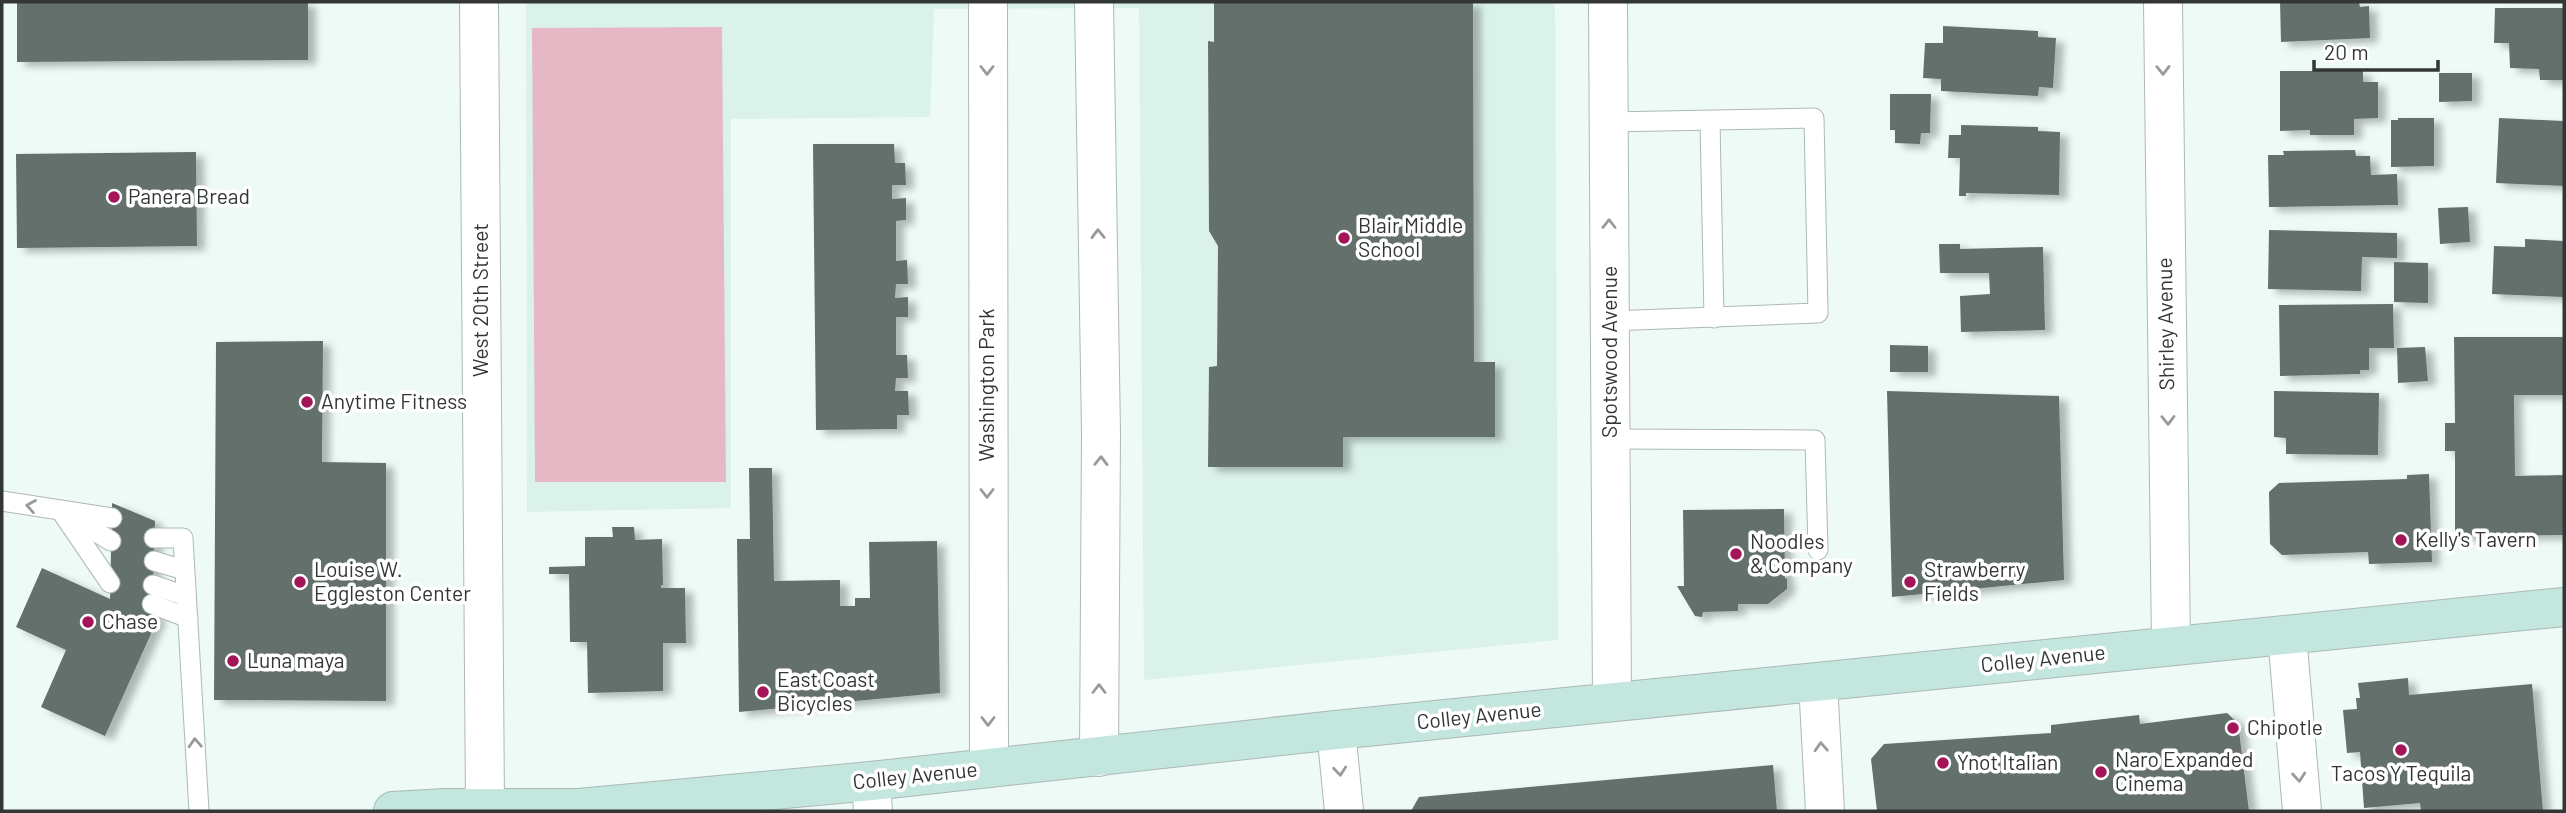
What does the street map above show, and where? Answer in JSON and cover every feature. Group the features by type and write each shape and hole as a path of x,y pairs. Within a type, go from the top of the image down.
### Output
{"main road":[{"name":"Colley Avenue","path":"400,811 485,807 579,808 872,796 989,768 1336,730 2564,607"}],"street":[{"name":"West 20th Street","path":"479,2 485,807"},
{"name":"Washington Park","path":"988,2 989,768"},
{"path":"1094,2 1101,433 1099,757"},
{"name":"Spotswood Avenue","path":"1608,2 1612,702"},
{"name":"Shirley Avenue","path":"2163,2 2171,646"},
{"path":"2287,635 2302,811"},
{"path":"1818,683 1825,811"},
{"path":"1336,730 1345,811"}],"lane":[{"path":"1609,122 1814,118 1818,313 1610,321"},
{"path":"1710,121 1714,318"},
{"path":"1611,439 1815,440 1818,550"},
{"path":"2,501 112,518"},
{"path":"62,512 111,541"},
{"path":"62,512 110,574"},
{"path":"154,538 183,538 199,811"},
{"path":"154,561 184,570"},
{"path":"186,596 153,595 188,618"}],"shaded area":[{"name":"Blair Middle School","path":"526,2 1555,2 1558,640 1144,680 1139,8 934,9 930,117 731,119 731,508 527,512"},
{"path":"722,27 726,482 535,482 532,28"}],"building":[{"path":"17,2 308,2 308,60 17,62"},
{"name":"Blair Middle School","path":"1214,2 1473,2 1474,362 1495,362 1495,437 1343,437 1343,467 1208,467 1209,367 1217,366 1218,246 1209,231 1208,41 1214,42"},
{"path":"2280,2 2359,2 2360,7 2369,6 2370,38 2281,42"},
{"path":"2495,8 2564,8 2564,80 2540,80 2539,69 2510,68 2509,43 2494,43"},
{"path":"1943,26 2038,31 2038,37 2056,38 2053,88 2039,87 2038,96 1941,91 1941,79 1923,78 1925,43 1943,43"},
{"path":"2280,71 2363,71 2363,82 2378,82 2378,118 2354,119 2354,135 2310,135 2310,130 2280,131"},
{"path":"2439,73 2472,73 2472,101 2439,102"},
{"path":"1890,94 1931,94 1930,133 1921,133 1920,144 1895,143 1895,130 1890,130"},
{"path":"2434,118 2434,166 2391,167 2391,120"},
{"path":"2499,118 2564,121 2564,186 2496,183"},
{"path":"1961,125 2038,127 2038,131 2060,132 2059,195 1966,193 1966,196 1959,196 1960,158 1948,158 1949,135 1961,135"},
{"path":"813,144 894,144 895,163 905,163 906,185 892,185 892,199 906,198 906,220 896,221 896,261 907,260 908,284 896,284 895,298 908,297 908,317 896,317 896,355 907,355 908,378 896,378 895,391 908,391 909,415 897,415 897,429 816,430"},
{"path":"2355,150 2356,156 2370,156 2371,175 2397,174 2398,205 2269,207 2268,155 2284,155 2283,151"},
{"path":"196,152 197,246 17,248 16,154"},
{"path":"2468,207 2470,242 2440,244 2438,208"},
{"path":"2269,230 2397,233 2397,258 2362,257 2361,291 2268,289"},
{"path":"2525,239 2564,241 2564,297 2492,294 2494,246 2525,247"},
{"path":"1939,244 1960,244 1960,249 2043,247 2045,330 1961,332 1960,296 1990,294 1989,273 1940,273"},
{"path":"2394,262 2428,263 2428,303 2394,302"},
{"path":"2393,304 2394,348 2369,348 2369,370 2360,370 2360,374 2280,376 2279,305"},
{"path":"2454,337 2564,337 2564,395 2514,395 2515,476 2564,475 2564,535 2455,536 2455,451 2445,451 2445,423 2455,423"},
{"name":"Louise W. Eggleston Center","path":"323,341 322,462 386,463 386,701 214,700 216,342"},
{"path":"1890,345 1928,346 1928,372 1890,372"},
{"path":"2425,347 2428,381 2398,383 2397,348"},
{"path":"1887,391 2059,396 2064,580 1892,597"},
{"path":"2274,391 2379,393 2378,455 2286,454 2286,438 2274,437"},
{"path":"749,468 772,468 774,581 840,580 840,606 855,606 855,598 870,598 869,542 937,541 940,693 739,712 737,539 750,539"},
{"path":"2429,474 2432,562 2369,564 2368,552 2282,555 2270,544 2269,492 2279,483 2407,479 2407,475"},
{"name":"Chase","path":"112,503 155,521 152,614 159,616 105,736 41,707 66,650 16,627 42,568 110,599"},
{"path":"1784,509 1787,589 1768,604 1738,604 1738,611 1703,612 1702,617 1695,616 1677,586 1684,586 1683,510"},
{"path":"612,527 634,527 635,540 662,539 661,588 685,588 686,643 663,643 663,691 588,693 587,642 570,642 569,574 549,574 549,567 585,566 585,537 613,537"},
{"path":"2408,678 2409,695 2532,684 2543,811 2421,811 2420,803 2364,808 2360,752 2347,753 2343,710 2357,709 2356,698 2360,698 2358,683"},
{"path":"2227,713 2238,723 2249,811 1877,811 1871,759 1884,744 2051,733 2051,725 2139,715 2140,724"},
{"path":"1773,765 1777,811 1411,811 1419,797"}],"place":[{"name":"Panera Bread","path":"114,197"},
{"name":"Blair Middle School","path":"1344,238"},
{"name":"Anytime Fitness","path":"307,402"},
{"name":"Kelly's Tavern","path":"2401,540"},
{"name":"Noodles & Company","path":"1736,554"},
{"name":"Louise W. Eggleston Center","path":"300,582"},
{"name":"Strawberry Fields","path":"1910,582"},
{"name":"Chase","path":"88,622"},
{"name":"Luna maya","path":"233,661"},
{"name":"East Coast Bicycles","path":"763,692"},
{"name":"Chipotle","path":"2233,728"},
{"name":"Tacos Y Tequila","path":"2401,750"},
{"name":"Ynot Italian","path":"1943,763"},
{"name":"Naro Expanded Cinema","path":"2101,772"}]}
